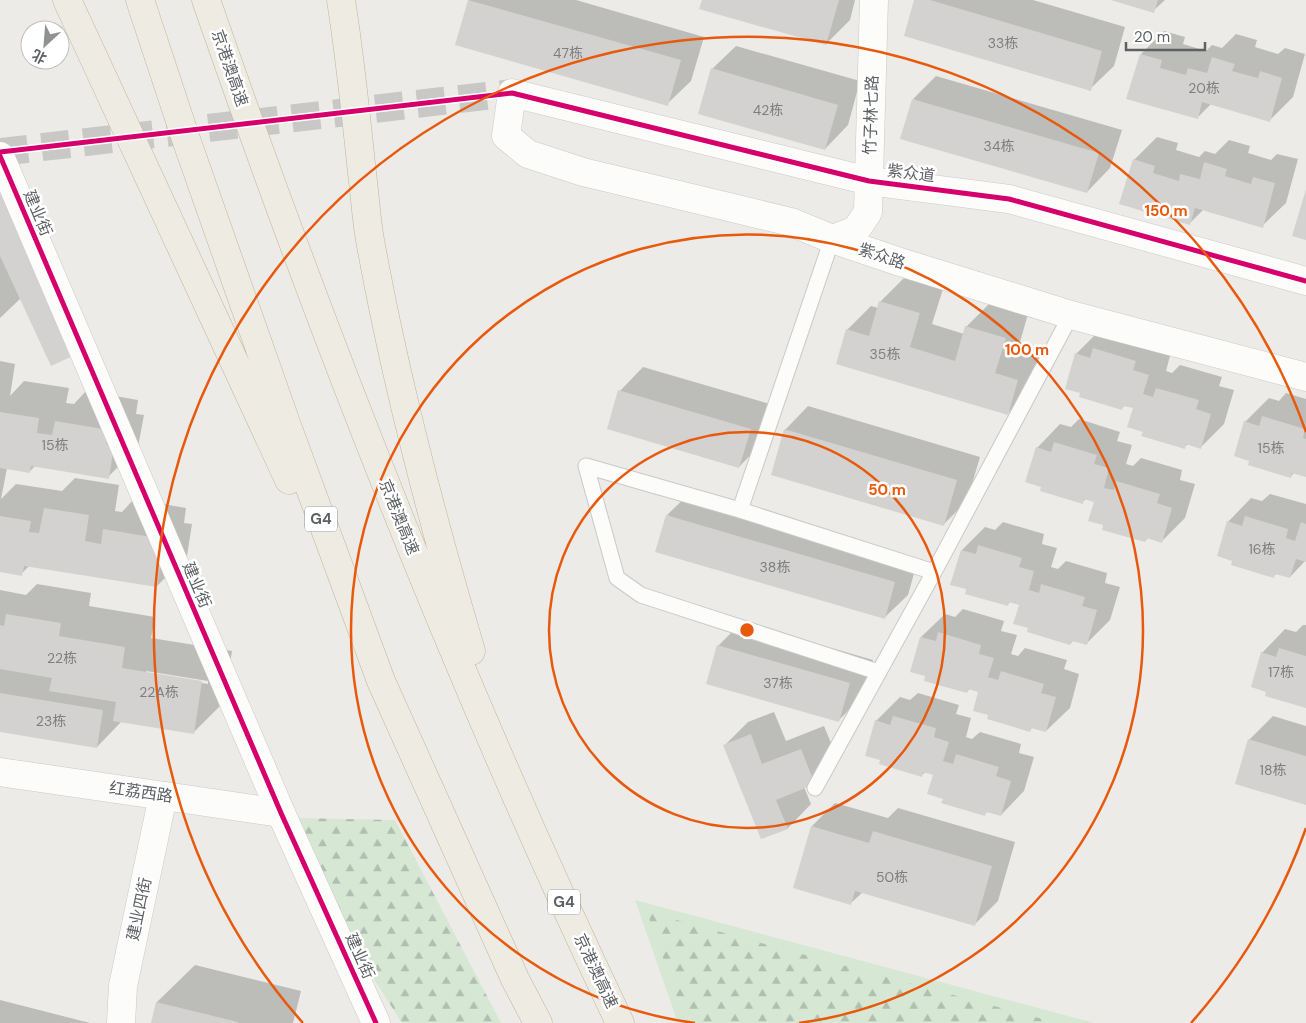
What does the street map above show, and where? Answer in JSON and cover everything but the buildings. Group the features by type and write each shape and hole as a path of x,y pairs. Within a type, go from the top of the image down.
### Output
{"highway":[{"path":"67,0 173,225 381,682"},
{"name":"G4","path":"140,0 186,142 381,682 515,979 538,1023"},
{"name":"京港澳高速","path":"206,0 259,151 333,350 418,563 509,780 620,1023"},
{"path":"341,0 354,94 370,238 405,408 441,550 509,780"}],"street":[{"name":"竹子林七路","path":"832,239 856,230 868,212 874,0"},
{"name":"紫众道","path":"512,93 869,181 1009,199 1306,281"},
{"name":"紫众路","path":"512,93 506,136 528,154 583,172 791,222 832,239 900,262 1071,315 1306,377"},
{"name":"建业街","path":"0,156 281,814 376,1023"},
{"name":"红荔西路","path":"0,772 281,814"},
{"name":"建业四街","path":"122,1023 123,986 163,796"}],"lane":[{"path":"740,510 832,239"},
{"path":"815,788 934,572 1071,315"},
{"path":"878,672 641,595 616,578 586,466 740,510 934,572"}],"green space":[{"path":"295,818 395,820 501,1023 402,1023 353,946"},
{"path":"635,900 1094,1023 678,1023"},
{"path":"647,912 1057,1023 686,1023"}],"tunnel":[{"path":"0,152 512,93"}],"cycle path":[{"path":"0,152 512,93 869,181 1009,199 1306,281"},
{"path":"0,156 281,813 376,1023"}]}
